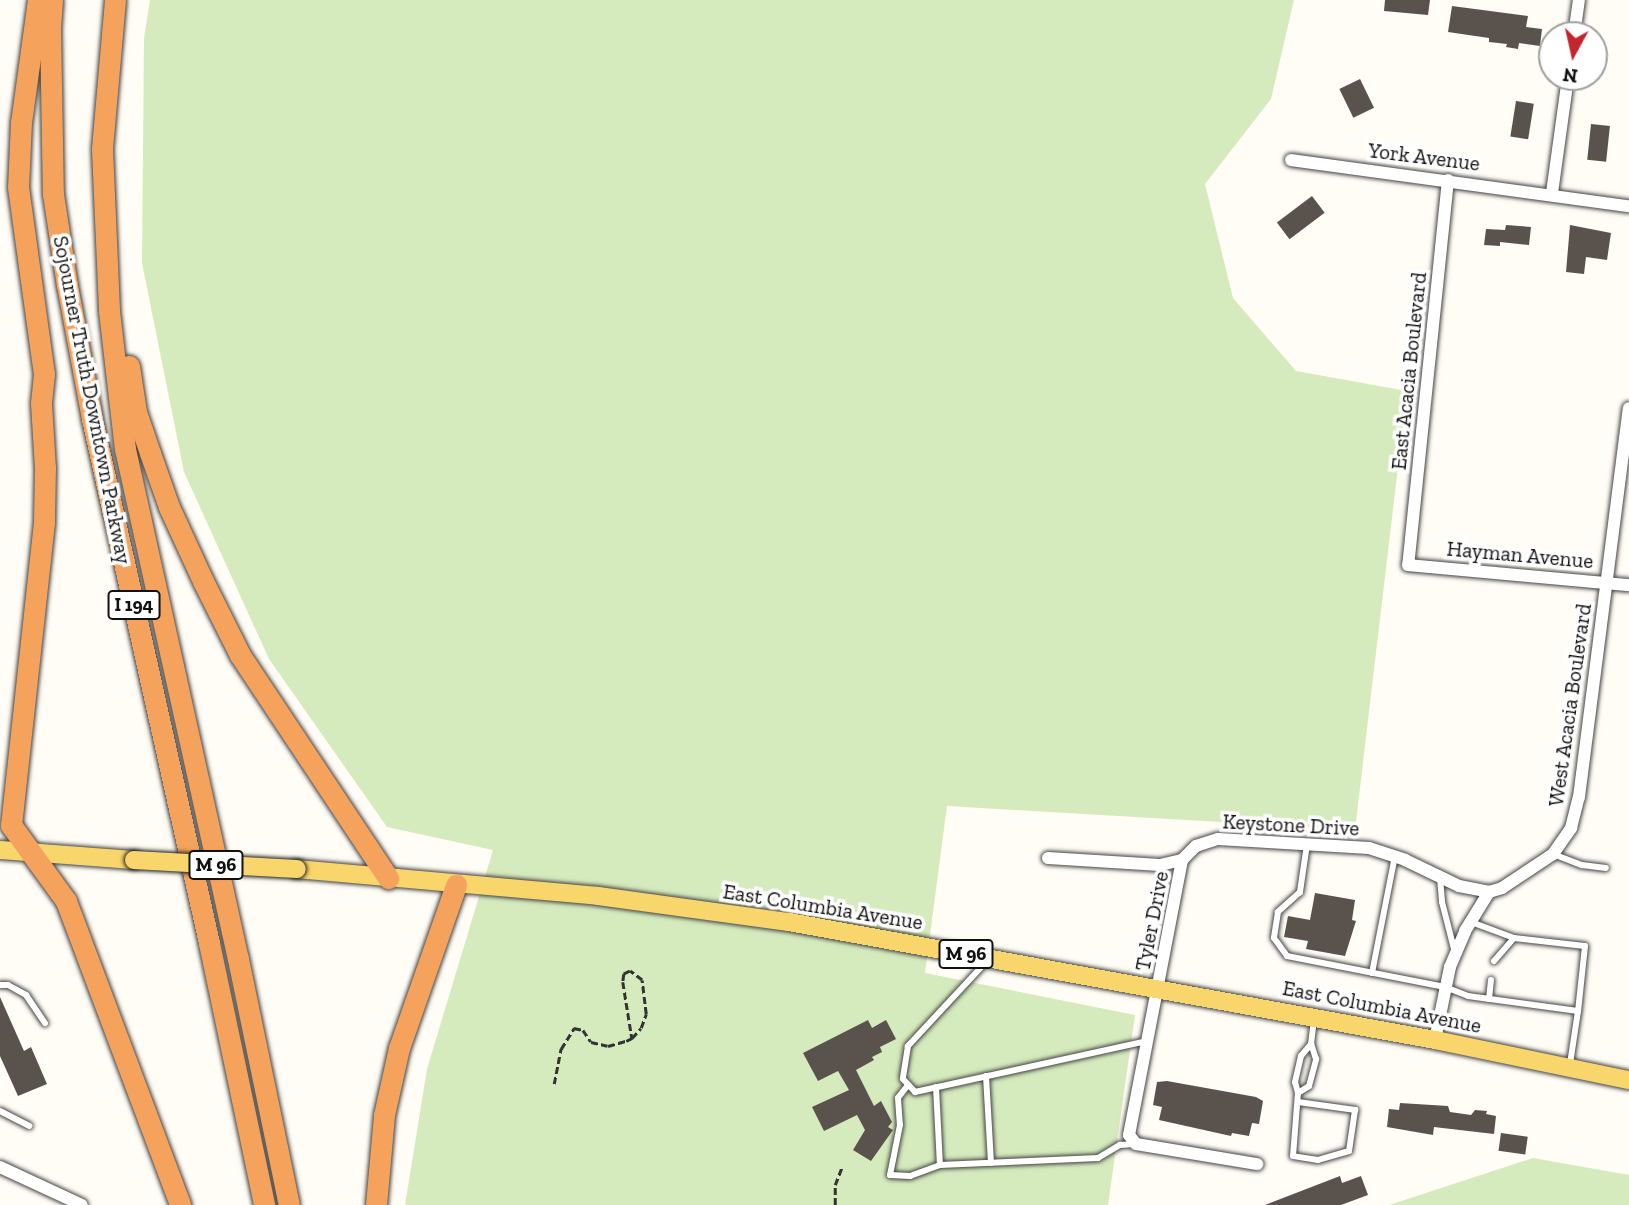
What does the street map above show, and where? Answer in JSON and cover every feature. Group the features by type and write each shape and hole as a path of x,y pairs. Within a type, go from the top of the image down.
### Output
{"highway":[{"path":"38,0 21,122 18,177 19,207 38,315 44,374 41,403 46,468 42,558 11,825 66,901 180,1205"},
{"name":"Sojourner Truth Downtown Parkway","path":"52,0 50,27 53,194 67,285 92,419 209,943 264,1205"},
{"name":"Sojourner Truth Downtown Parkway","path":"115,0 103,108 104,213 109,311 125,449 239,959 289,1205"},
{"path":"104,213 136,412 169,507 240,655 388,877"},
{"path":"376,1205 384,1115 399,1048 456,885"}],"main road":[{"name":"East Columbia Avenue","path":"0,850 298,869 598,896 789,922 1315,1017 1629,1080"}],"street":[{"path":"1576,21 1579,0"},
{"path":"1566,91 1552,194 1629,206"},
{"name":"York Avenue","path":"1291,160 1552,194"},
{"name":"East Acacia Boulevard","path":"1408,565 1448,180"},
{"name":"West Acacia Boulevard","path":"1489,892 1502,888 1553,854 1571,828 1579,797 1629,408"},
{"name":"Hayman Avenue","path":"1408,565 1629,585"},
{"name":"Keystone Drive","path":"1048,858 1160,865 1182,860 1196,846 1218,839 1369,848 1395,856 1459,886 1489,892"},
{"name":"Tyler Drive","path":"1136,1144 1129,1135 1182,860"},
{"path":"1435,1040 1445,987 1455,954 1489,892"},
{"path":"1136,1144 1257,1164"},
{"path":"0,1167 77,1204"}],"lane":[{"path":"1307,844 1300,892 1278,912 1274,938 1287,956 1445,987 1468,996 1578,1012"},
{"path":"1553,854 1582,865 1606,868"},
{"path":"1372,973 1395,856"},
{"path":"1440,877 1442,902 1455,954"},
{"path":"1471,922 1514,938 1585,946 1570,1068"},
{"path":"1494,961 1514,938"},
{"path":"990,958 908,1046 903,1079 915,1092 1148,1041"},
{"path":"0,978 26,995 45,1023"},
{"path":"1489,999 1492,980"},
{"path":"0,985 8,985"},
{"path":"1298,1093 1309,1086 1316,1059 1311,1044 1315,1017"},
{"path":"1298,1102 1355,1110 1349,1151 1318,1160 1293,1156 1298,1102 1295,1082 1301,1056 1311,1044"},
{"path":"986,1076 991,1163"},
{"path":"908,1085 898,1098 900,1125 890,1175 910,1176 940,1165 1098,1158 1120,1145 1136,1144"},
{"path":"936,1087 940,1165"},
{"path":"0,1111 29,1126"}],"path":[{"path":"554,1084 561,1049 574,1028 583,1030 591,1042 602,1045 620,1044 632,1038 641,1028 646,1014 642,980 630,971 624,974 623,982 632,1038"},
{"path":"835,1205 835,1185 842,1167"}],"green space":[{"path":"150,0 1294,0 1271,99 1205,184 1233,298 1296,371 1407,391 1355,830 947,806 925,973 1135,1015 1108,1205 405,1205 427,1069 493,850 387,827 269,659 184,472 142,263 144,38"},
{"path":"1533,1158 1629,1175 1629,1205 1389,1205"}],"building":[{"path":"1385,0 1430,0 1428,15 1384,11"},
{"path":"1452,6 1528,16 1526,27 1538,28 1538,46 1519,43 1518,49 1506,47 1507,44 1489,42 1489,38 1448,32"},
{"path":"1360,79 1374,108 1353,118 1339,89"},
{"path":"1516,101 1534,104 1528,139 1510,137"},
{"path":"1591,124 1610,126 1606,162 1587,160"},
{"path":"1312,196 1325,213 1289,239 1277,222"},
{"path":"1506,225 1531,227 1529,245 1500,242 1500,246 1484,245 1486,229 1505,230"},
{"path":"1570,225 1611,233 1607,260 1586,257 1584,274 1566,272"},
{"path":"1315,893 1355,900 1352,920 1356,921 1345,956 1306,949 1308,941 1284,937 1288,916 1310,920"},
{"path":"0,997 24,1051 31,1047 47,1084 18,1096 0,1056"},
{"path":"868,1020 872,1028 886,1020 896,1039 880,1047 882,1052 872,1057 874,1060 856,1070 874,1106 881,1101 892,1122 888,1127 893,1130 871,1161 853,1150 865,1130 857,1115 824,1131 812,1107 849,1090 838,1071 818,1081 803,1053"},
{"path":"1167,1081 1256,1097 1263,1101 1259,1124 1252,1123 1249,1136 1232,1133 1231,1136 1159,1120 1162,1107 1153,1105 1157,1082"},
{"path":"1400,1103 1448,1106 1450,1112 1471,1115 1475,1110 1487,1111 1486,1114 1496,1116 1494,1134 1434,1127 1433,1135 1387,1127 1389,1109 1399,1110"},
{"path":"1501,1133 1528,1137 1525,1155 1498,1151"},
{"path":"1340,1176 1342,1183 1361,1176 1368,1195 1341,1205 1265,1205"}]}
